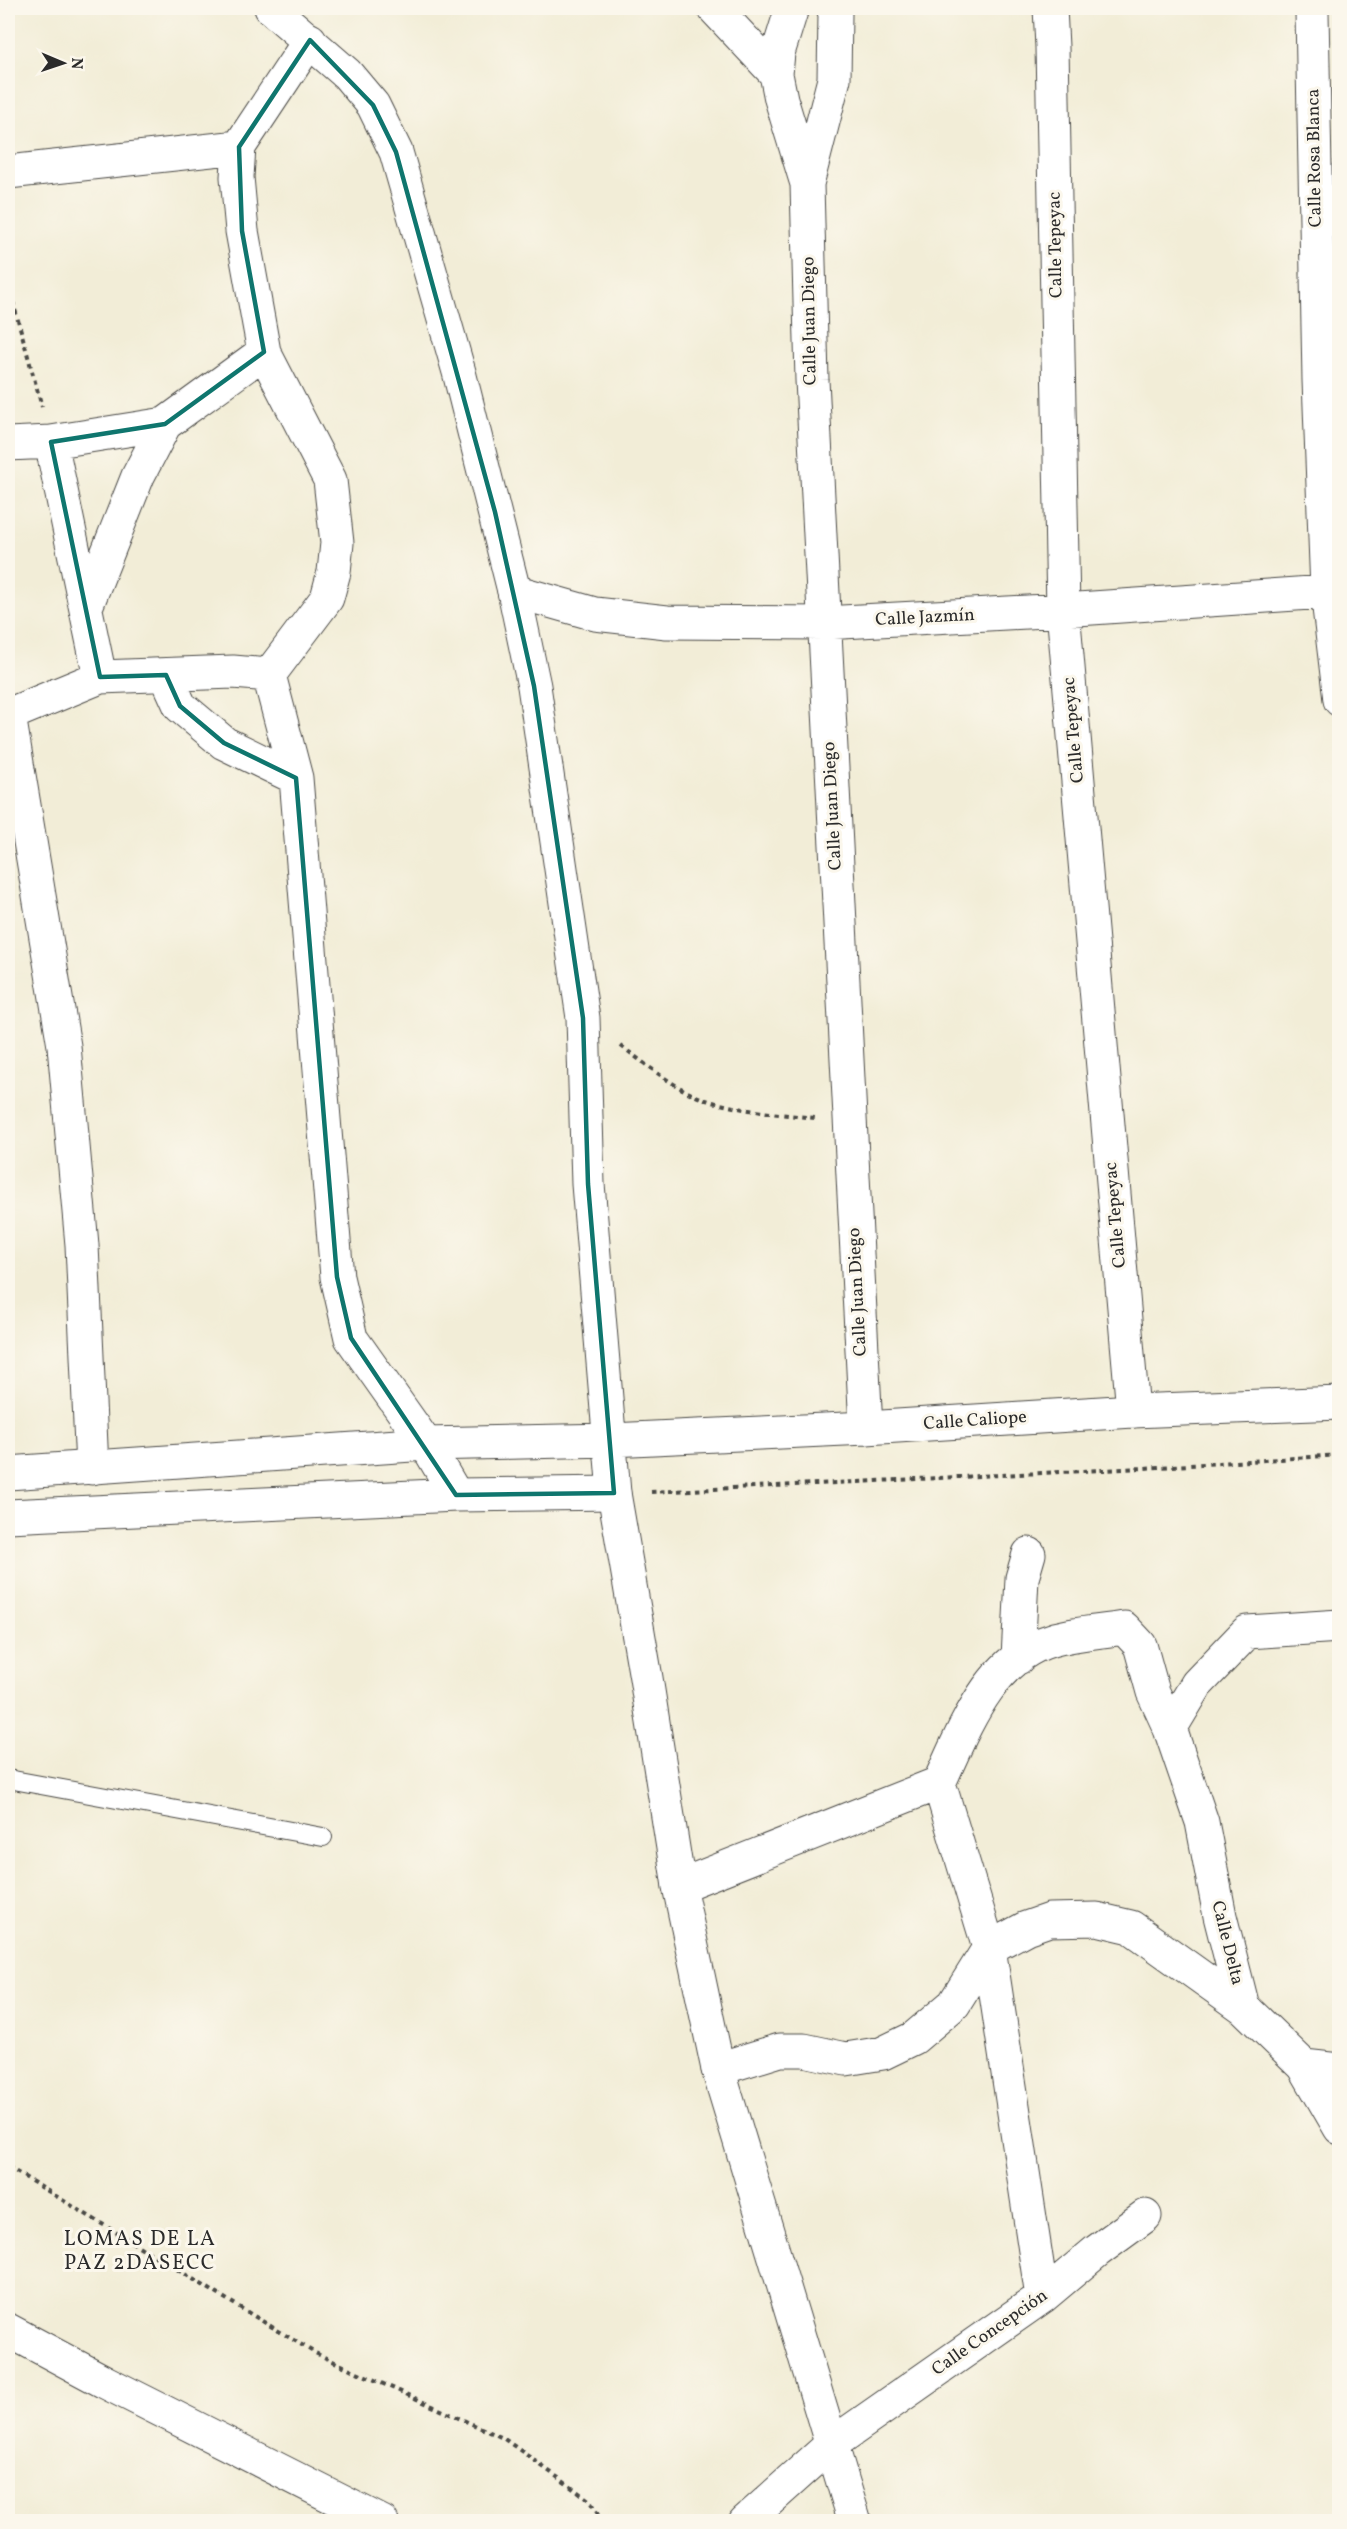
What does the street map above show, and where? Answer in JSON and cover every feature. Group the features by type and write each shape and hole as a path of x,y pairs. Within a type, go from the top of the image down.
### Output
{"street":[{"path":"271,8 347,74 373,105 396,152 459,372 514,591 534,686 583,1018 588,1184 614,1493 679,1886 718,2069 855,2522"},
{"path":"714,8 776,74"},
{"path":"792,8 778,53 776,74 781,99 807,184"},
{"path":"807,184 834,79 835,14 833,8"},
{"name":"Calle Tepeyac","path":"1050,8 1053,48 1063,610 1133,1411"},
{"name":"Calle Rosa Blanca","path":"1312,12 1319,380 1340,700"},
{"path":"269,675 327,598 334,573 338,543 330,480 264,352 242,231 237,177 238,147 310,40"},
{"path":"8,172 238,147"},
{"name":"Calle Juan Diego","path":"807,184 812,380 866,1428"},
{"path":"86,607 138,476 165,424 264,352"},
{"path":"8,444 51,442 165,424"},
{"path":"51,442 100,677"},
{"name":"Calle Jazmín","path":"514,591 595,614 667,622 824,623 1063,610 1333,591"},
{"path":"92,1468 82,1245 64,1046 8,715 100,677 232,672 269,675"},
{"path":"166,675 180,706 224,743 296,778"},
{"path":"269,675 296,778 337,1277 351,1338 426,1444 456,1495"},
{"name":"Calle Caliope","path":"8,1473 426,1444 611,1440 1340,1402"},
{"path":"8,1516 456,1495 614,1493"},
{"path":"679,1886 939,1783 990,1683 1018,1658 1022,1578 1029,1554"},
{"path":"1170,1729 1197,1684 1247,1632 1340,1626"},
{"name":"Calle Delta","path":"1018,1658 1051,1640 1124,1628 1140,1646 1153,1692 1170,1729 1202,1822 1220,1916 1243,2007 1304,2066 1340,2128"},
{"path":"939,1783 989,1948 1042,2297"},
{"path":"718,2069 780,2050 804,2050 846,2060 883,2053 914,2038 954,2004 989,1948 1026,1928 1049,1920 1097,1919 1131,1927 1243,2007"},
{"path":"1304,2066 1340,2070"},
{"name":"Calle Concepción","path":"745,2522 832,2444 1042,2297 1097,2251 1144,2216"},
{"path":"8,2330 115,2388 382,2522"}],"lane":[{"path":"8,1779 323,1837"}],"path":[{"path":"8,284 51,442"},
{"path":"583,1018 658,1074 704,1099 751,1111 849,1121"},
{"path":"614,1493 1144,1468 1340,1455"},
{"path":"8,2167 315,2353 502,2438 589,2500 603,2522"}],"highlighted area":[{"path":"310,40 373,105 396,152 495,512 534,686 574,947 583,1018 588,1184 614,1493 456,1495 351,1338 337,1277 296,778 224,743 180,706 166,675 100,677 51,442 165,424 264,352 242,231 239,147"}],"district":[{"name":"LOMAS DE LA PAZ 2DASECC","path":"140,2251"}]}
